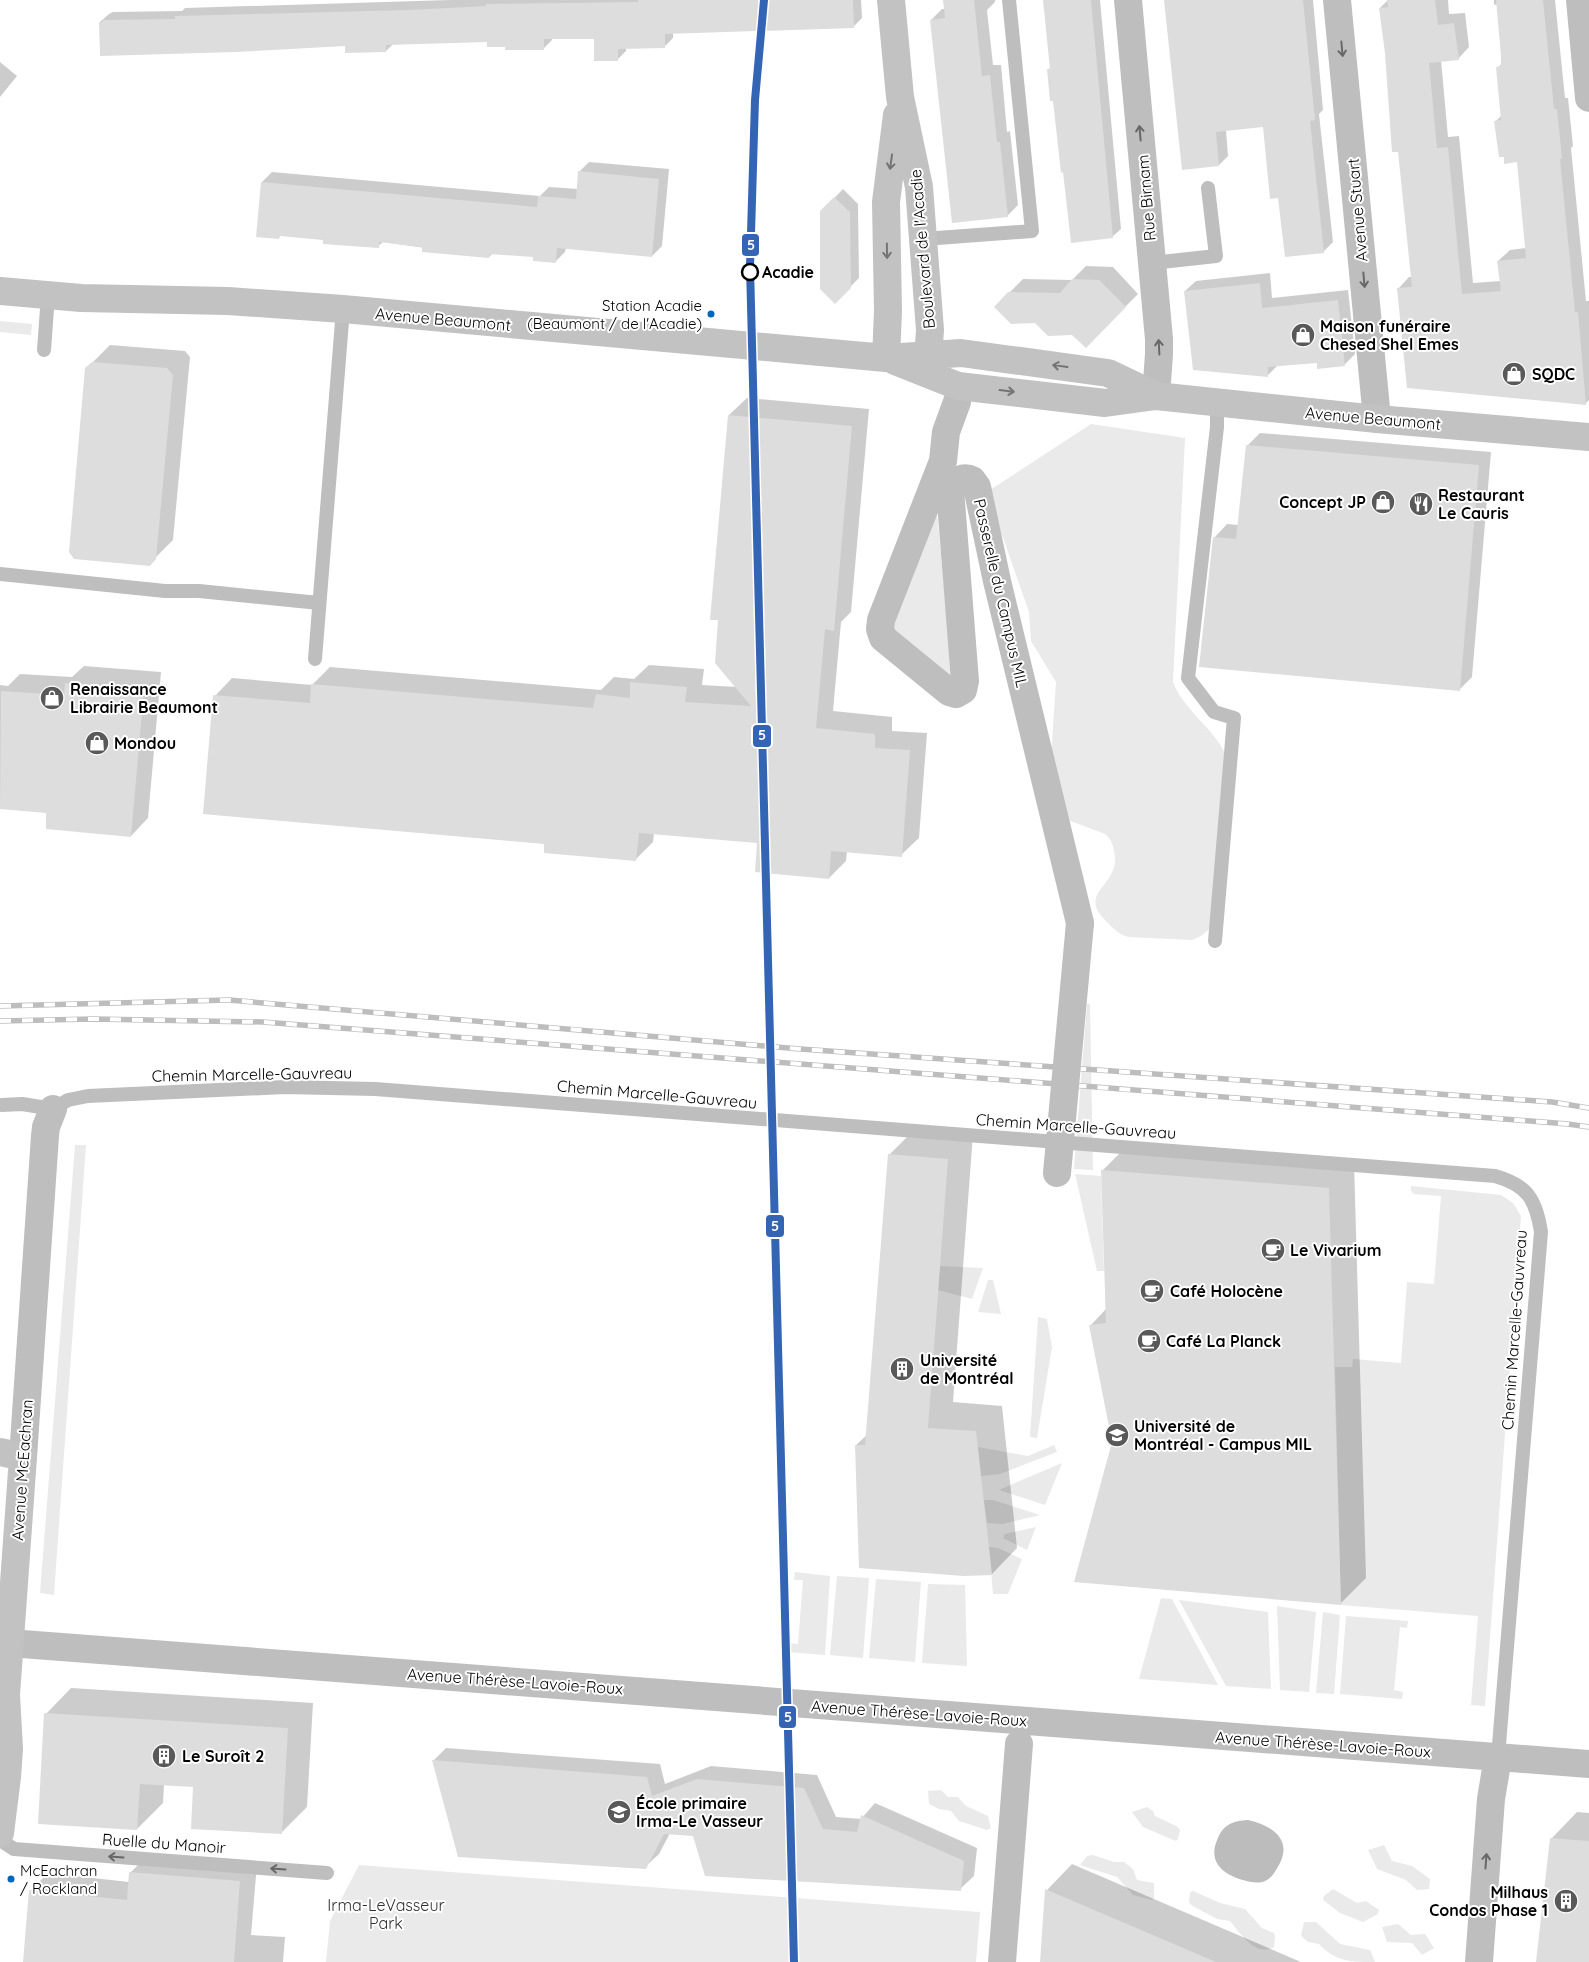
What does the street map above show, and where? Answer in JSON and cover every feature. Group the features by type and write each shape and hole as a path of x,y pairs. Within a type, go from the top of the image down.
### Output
{"street":[{"name":"Boulevard de l'Acadie","path":"891,0 900,97 919,187 930,330 928,364"},
{"name":"Rue Birnam","path":"1128,0 1160,354 1156,396"},
{"name":"Avenue Stuart","path":"1337,0 1378,419"},
{"path":"1580,0 1589,98"},
{"name":"Boulevard de l'Acadie","path":"886,358 888,311 886,202 900,97"},
{"name":"Avenue Beaumont","path":"0,291 81,298 228,301 886,358 928,364 958,386 1105,403 1156,396 1378,419 1589,437"},
{"name":"Passerelle du Campus MIL","path":"957,402 946,432 943,461 880,625 881,634 952,694 960,693 965,687 950,489 957,480 969,478 977,486 997,581 1080,923 1057,1173"},
{"name":"Avenue McEachran","path":"0,1833 7,1777 4,1734 9,1643 12,1454 45,1136 53,1109"},
{"name":"Avenue Thérèse-Lavoie-Roux","path":"9,1643 1589,1764"},
{"path":"1002,1962 1019,1744"},
{"path":"1479,1962 1491,1799 1498,1757"}],"lane":[{"path":"924,239 1032,231 1009,0"},
{"path":"1152,264 1216,256 1208,188"},
{"path":"44,350 48,295"},
{"path":"315,659 343,310"},
{"path":"1215,941 1234,718 1214,712 1188,678 1217,427 1217,402"},
{"path":"0,574 165,591 199,591 319,603"},
{"name":"Chemin Marcelle-Gauvreau","path":"53,1109 68,1100 88,1096 285,1087 375,1089 1495,1176 1512,1181 1524,1189 1532,1200 1538,1214 1541,1232 1498,1757"},
{"path":"2,1105 22,1104 53,1109"},
{"name":"Ruelle du Manoir","path":"0,1840 14,1849 327,1873"}],"green space":[{"path":"0,321 32,324 31,335 0,332"},
{"path":"1091,424 1185,438 1173,682 1184,702 1215,738 1227,757 1213,926 1201,936 1192,940 1125,936 1114,929 1098,911 1095,903 1097,895 1112,872 1115,863 1114,848 1110,839 1105,834 1068,820 1051,757 1056,682 1031,641 1029,612 987,492"},
{"path":"937,512 952,675 950,676 894,632 892,626"},
{"path":"1087,1004 1090,1004 1093,1170 1074,1169"},
{"path":"75,1145 86,1145 54,1595 40,1593"},
{"path":"1075,1174 1101,1176 1104,1271 1097,1271"},
{"path":"1411,1186 1501,1195 1513,1203 1521,1216 1485,1706 1471,1705 1478,1616 1341,1605 1335,1367 1352,1367 1353,1359 1401,1363 1407,1282 1434,1284 1441,1196 1414,1194 1411,1191"},
{"path":"939,1266 983,1268 972,1299 938,1290"},
{"path":"988,1280 993,1280 1001,1314 978,1312"},
{"path":"1038,1317 1047,1319 1052,1347 1037,1438 1030,1437"},
{"path":"1054,1445 1057,1452 1000,1474 981,1476 978,1447 1028,1456"},
{"path":"1062,1463 1045,1505 999,1490 1001,1489"},
{"path":"984,1500 993,1500 1040,1515 1003,1524 987,1523"},
{"path":"1036,1527 1027,1550 1003,1538 1005,1534"},
{"path":"989,1547 998,1548 1022,1559 1008,1594 993,1594"},
{"path":"795,1572 830,1576 825,1655 788,1652 790,1643 798,1644 803,1580 794,1580"},
{"path":"837,1576 869,1578 863,1658 830,1655"},
{"path":"876,1579 921,1582 915,1662 869,1658"},
{"path":"928,1584 965,1585 967,1666 922,1663"},
{"path":"1161,1598 1172,1599 1218,1685 1139,1679"},
{"path":"1179,1600 1268,1612 1271,1689 1226,1686"},
{"path":"1277,1606 1316,1612 1309,1692 1280,1690"},
{"path":"1323,1612 1340,1615 1334,1694 1316,1693"},
{"path":"1346,1616 1408,1621 1407,1628 1400,1627 1394,1690 1403,1692 1402,1699 1340,1694"},
{"path":"941,1790 948,1797 958,1797 966,1806 988,1816 991,1828 987,1830 959,1821 951,1811 939,1809 929,1804 928,1791"},
{"path":"1147,1807 1153,1811 1155,1816 1178,1827 1180,1830 1176,1841 1143,1827 1132,1812"},
{"path":"1384,1845 1392,1861 1412,1866 1430,1879 1429,1889 1417,1890 1406,1880 1377,1869 1368,1850"},
{"path":"1093,1855 1114,1862 1124,1862 1133,1869 1137,1880 1154,1883 1154,1898 1152,1900 1133,1895 1117,1877 1080,1865 1087,1856"},
{"name":"Irma-LeVasseur Park","path":"359,1865 980,1912 976,1962 326,1962 330,1921"},
{"path":"1333,1889 1357,1903 1366,1901 1379,1910 1378,1914 1363,1922 1340,1913 1323,1900 1324,1896"},
{"path":"1193,1891 1220,1903 1245,1909 1262,1928 1274,1933 1274,1947 1261,1949 1255,1947 1244,1938 1230,1921 1217,1919 1191,1905 1189,1902 1190,1892"},
{"path":"1304,1922 1316,1922 1340,1944 1370,1950 1375,1962 1344,1960 1325,1950 1319,1944 1308,1942 1301,1936"},
{"path":"1398,1924 1411,1935 1425,1934 1434,1948 1422,1955 1412,1943 1387,1942 1382,1927"}],"shaded area":[{"path":"1248,1820 1274,1831 1283,1843 1281,1860 1276,1870 1267,1880 1257,1883 1235,1877 1223,1870 1218,1865 1214,1853 1218,1838 1226,1826 1233,1822"}],"building":[{"path":"638,0 853,0 854,28 665,34 665,48 618,49 618,61 594,61 594,39 544,39 544,50 505,50 505,47 487,47 487,42 386,45 386,52 345,53 345,46 236,52 100,56 99,22 103,22 103,20 175,19 175,16 409,10 486,6 486,4 638,2"},
{"path":"943,0 974,0 982,76 990,75 1008,217 952,223 930,20 945,18"},
{"path":"1043,0 1091,0 1113,238 1071,243 1053,101 1050,101 1047,69 1050,69"},
{"path":"1164,0 1303,0 1315,120 1310,121 1324,253 1285,257 1278,198 1270,199 1263,127 1216,132 1219,166 1182,170"},
{"path":"1387,0 1435,0 1438,25 1454,23 1459,60 1429,63 1437,148 1448,147 1462,294 1501,291 1497,261 1526,258 1517,162 1504,164 1504,157 1499,157 1494,121 1501,120 1496,67 1501,66 1501,56 1496,0 1543,0 1554,109 1557,109 1562,158 1560,159 1575,312 1578,312 1586,405 1407,388 1397,288 1412,287 1398,152 1392,152 1385,53 1379,8 1388,7"},
{"path":"578,171 659,179 652,257 557,248 556,263 533,261 533,257 490,254 489,258 422,252 422,247 379,242 379,248 323,244 323,240 280,236 279,239 256,237 261,182 537,207 538,196 576,199"},
{"path":"834,197 850,212 851,288 835,304 820,289 820,211"},
{"path":"1072,279 1099,280 1126,307 1086,348 1072,335 1048,336 1035,323 1011,324 994,307 1008,292 1060,293"},
{"path":"1260,283 1262,308 1338,300 1345,366 1317,369 1317,363 1268,367 1268,377 1193,370 1184,291"},
{"path":"92,362 167,368 173,375 156,559 150,566 74,559 69,552 85,368"},
{"path":"728,415 852,426 834,631 825,629 816,728 875,734 875,748 910,750 902,857 831,851 829,879 755,872 757,843 639,833 636,861 544,853 544,844 203,814 213,695 310,703 311,684 593,708 596,694 630,698 630,682 687,687 685,702 751,706 715,663 718,620 710,620"},
{"path":"1246,445 1479,465 1460,691 1199,667 1213,537 1236,539"},
{"path":"65,683 144,690 131,837 46,829 46,813 0,809 1,691 64,695"},
{"name":"Université de Montréal","path":"888,1154 948,1159 928,1428 976,1431 992,1575 964,1576 859,1568 855,1445 865,1445"},
{"path":"1101,1170 1329,1188 1341,1605 1074,1582 1112,1442 1089,1325 1106,1323"},
{"name":"Le Suroît 2","path":"44,1713 288,1728 282,1834 191,1829 193,1787 140,1784 137,1830 38,1824"},
{"path":"432,1760 647,1777 652,1796 697,1779 804,1788 823,1829 857,1832 861,1815 964,1861 961,1891 705,1876 693,1836 664,1834 646,1869 458,1857"},
{"name":"Milhaus Condos Phase 1","path":"1550,1838 1589,1841 1589,1962 1536,1962"},
{"path":"129,1872 240,1881 234,1962 23,1962 29,1890 127,1900"},
{"path":"1045,1889 1216,1962 1040,1962"}],"railway":[{"path":"0,1006 229,1000 800,1049 1552,1102 1589,1108"},
{"path":"0,1021 93,1019 263,1022 1589,1127"}],"transit line":[{"name":"5","path":"764,0 755,100 750,267 794,1962"}],"place":[{"name":"Acadie","path":"750,272"},
{"name":"Station Acadie (Beaumont / de l'Acadie)","path":"711,314"},
{"name":"Maison funéraire Chesed Shel Emes","path":"1303,335"},
{"name":"SQDC","path":"1514,374"},
{"name":"Concept JP","path":"1383,502"},
{"name":"Restaurant Le Cauris","path":"1421,504"},
{"name":"Renaissance Librairie Beaumont","path":"52,698"},
{"name":"Mondou","path":"97,743"},
{"name":"Le Vivarium","path":"1273,1250"},
{"name":"Café Holocène","path":"1152,1291"},
{"name":"Café La Planck","path":"1149,1341"},
{"name":"Université de Montréal","path":"902,1369"},
{"name":"Université de Montréal - Campus MIL","path":"1117,1435"},
{"name":"Le Suroît 2","path":"164,1756"},
{"name":"École primaire Irma-Le Vasseur","path":"619,1812"},
{"name":"McEachran / Rockland","path":"11,1879"},
{"name":"Milhaus Condos Phase 1","path":"1566,1901"}]}
